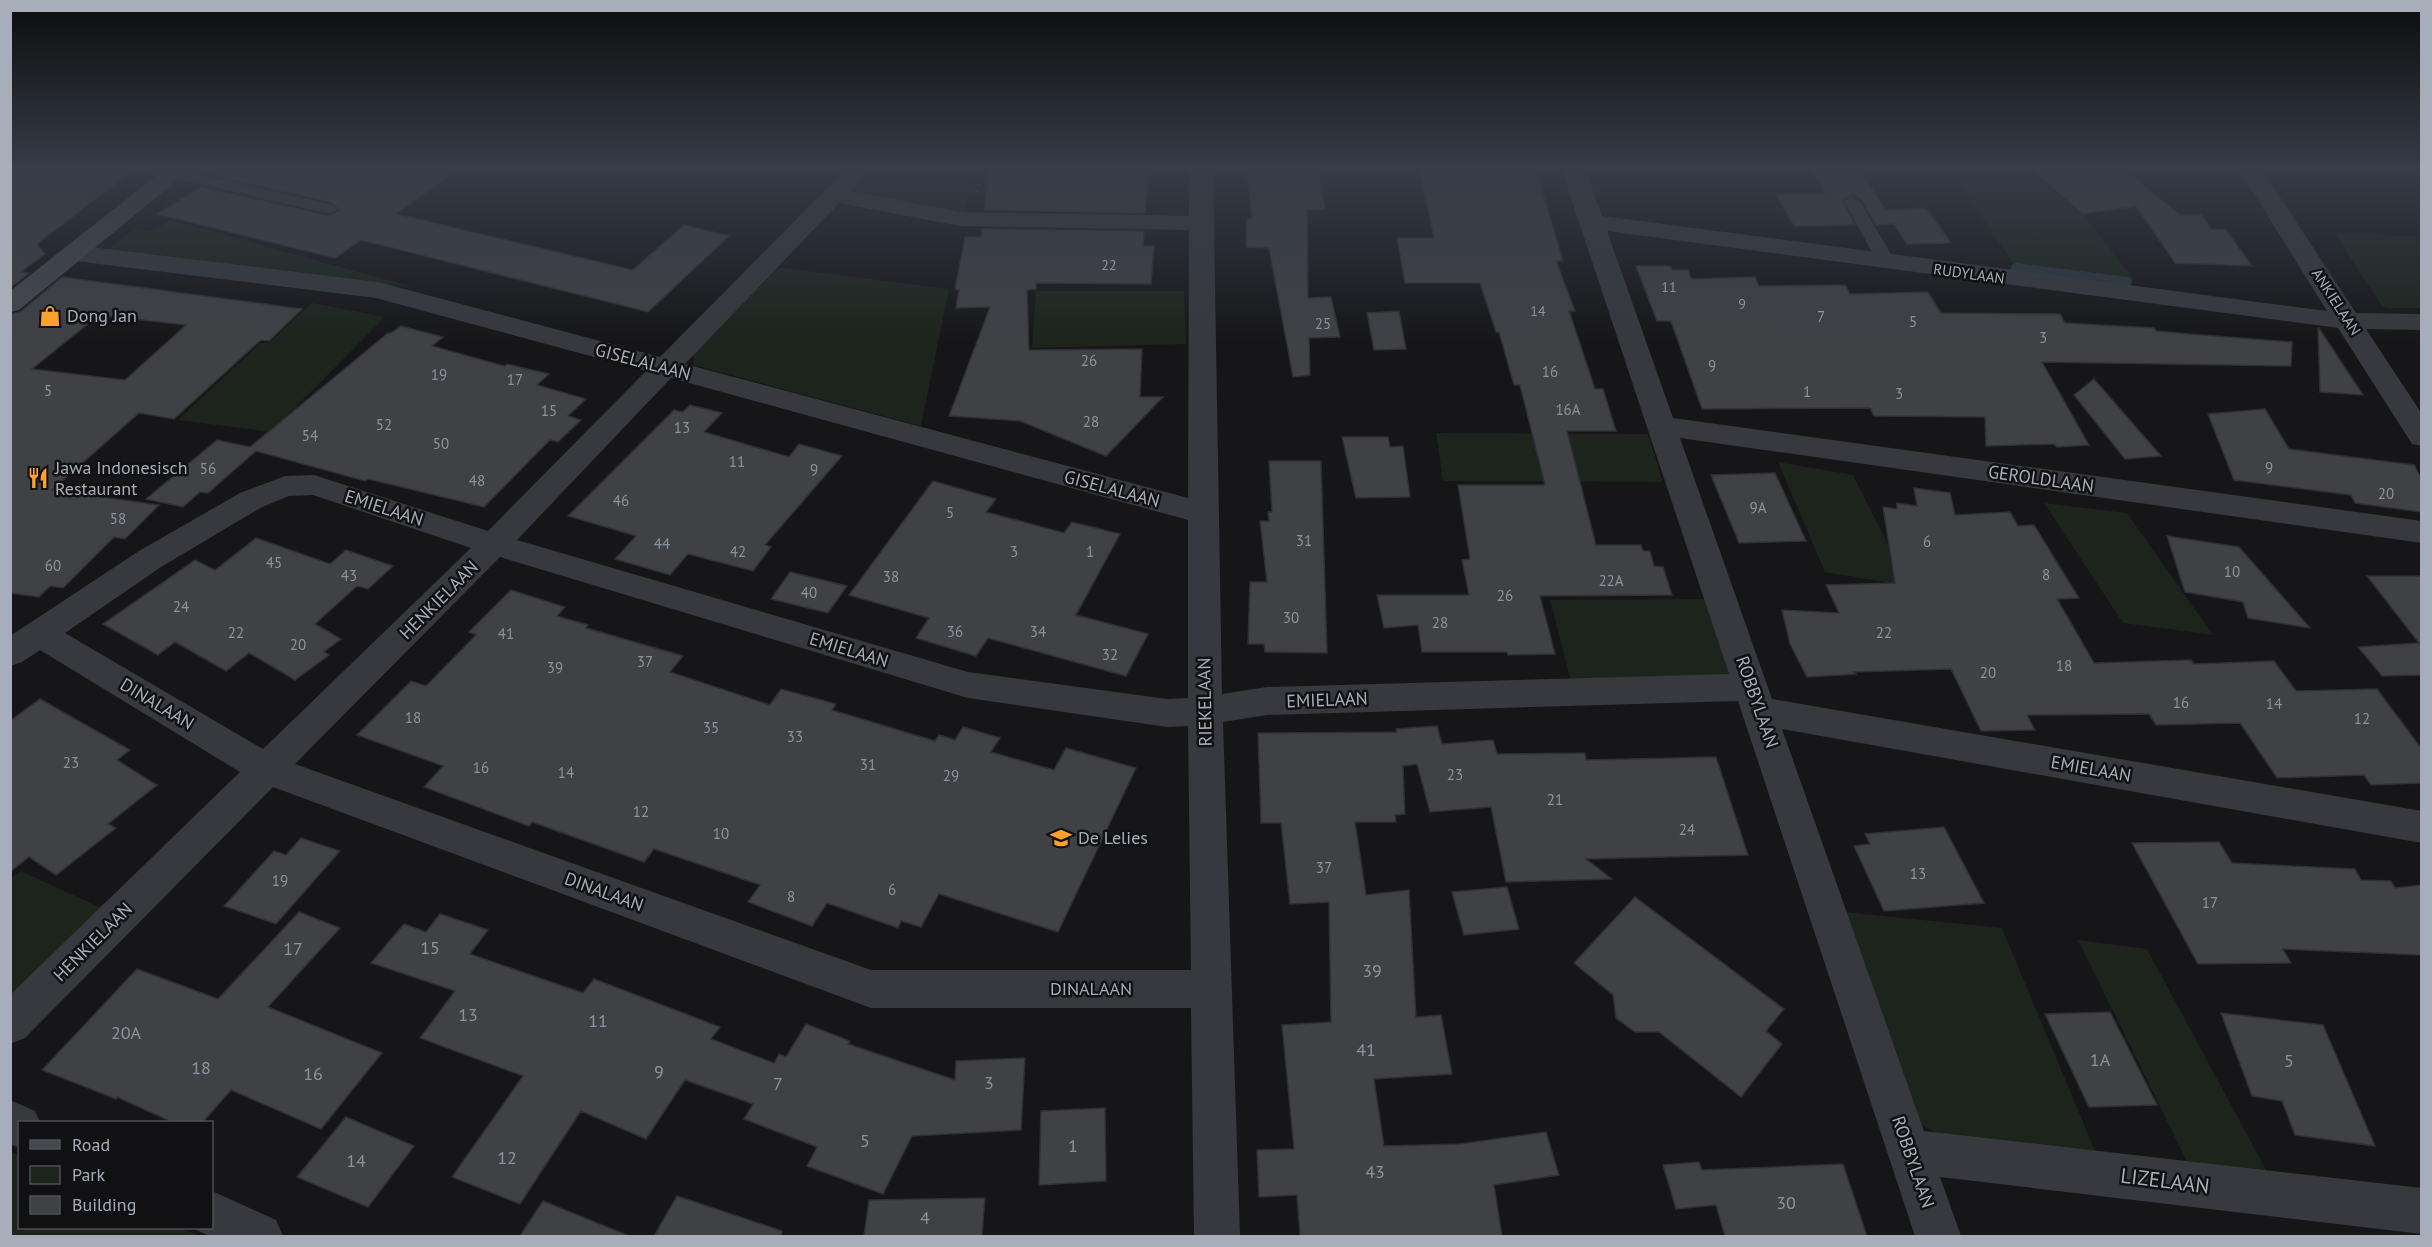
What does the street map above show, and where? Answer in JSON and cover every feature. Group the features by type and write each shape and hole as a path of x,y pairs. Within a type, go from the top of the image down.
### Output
{"street":[{"path":"10,304 109,226"},
{"name":"HENKIELAAN","path":"10,1024 494,544 805,226"},
{"name":"RIEKELAAN","path":"1202,226 1205,711 1217,1236"},
{"name":"ROBBYLAAN","path":"1593,226 1938,1236"},
{"name":"RUDYLAAN","path":"1622,226 1887,263 2348,321 2421,322"},
{"name":"ANKIELAAN","path":"2287,226 2421,437"},
{"name":"GISELALAAN","path":"75,254 378,290 1203,513"},
{"name":"GEROLDLAAN","path":"1661,426 2421,532"},
{"name":"EMIELAAN","path":"25,644 150,559 251,500 285,486 314,485 494,544 968,685 1167,713 1205,711 1267,701 1756,699 2421,827"},
{"name":"DINALAAN","path":"25,644 266,769 871,989 1210,989"},
{"name":"LIZELAAN","path":"1909,1151 2421,1211"},
{"path":"213,1214 260,1236"}],"lane":[{"path":"1866,226 1887,263"}],"green space":[{"path":"161,226 192,226 417,288 108,249 133,230 155,231"},
{"path":"1988,226 2092,226 2135,281 2015,266"},
{"path":"2335,234 2414,236 2421,244 2421,308 2387,308 2381,305"},
{"path":"777,267 949,289 921,426 693,365 694,350"},
{"path":"1036,291 1184,291 1186,344 1032,348"},
{"path":"312,303 385,317 271,432 178,420 260,343 269,343"},
{"path":"1436,433 1648,434 1663,482 1443,481"},
{"path":"1778,462 1853,475 1909,586 1825,572"},
{"path":"2044,503 2127,513 2213,635 2123,623"},
{"path":"1707,599 1730,677 1571,681 1550,600"},
{"path":"21,871 108,911 11,1010 11,878"},
{"path":"1844,912 2002,928 2098,1158 1939,1135 1921,1124"},
{"path":"2078,940 2147,949 2271,1179 2190,1168"},
{"path":"11,1152 18,1156 18,1229 182,1229 200,1236 11,1236"}],"building":[{"path":"10,226 60,226 37,244 45,254 21,272 29,273 10,288"},
{"path":"206,226 448,226 633,270 683,226 729,236 648,312 361,240 335,258"},
{"path":"1247,226 1307,226 1308,298 1331,297 1340,337 1309,338 1310,375 1293,377 1269,248 1246,247"},
{"path":"1431,226 1553,226 1563,261 1556,261 1575,311 1569,311 1595,389 1603,389 1616,431 1567,431 1596,545 1641,545 1643,551 1650,551 1654,566 1663,567 1672,595 1540,596 1555,654 1422,652 1418,625 1384,628 1377,595 1469,595 1462,560 1470,559 1458,485 1545,485 1520,385 1514,385 1499,332 1496,332 1480,283 1405,283 1397,238 1434,238"},
{"path":"1895,226 1939,226 1951,243 1907,244"},
{"path":"2150,226 2209,226 2211,229 2226,230 2252,266 2175,263"},
{"path":"982,229 1144,231 1143,246 1154,246 1151,284 1036,283 1036,289 1027,290 1029,350 1142,349 1140,397 1163,397 1106,456 1020,421 949,416 990,307 956,308 959,290 955,289 965,237 981,237"},
{"path":"1636,266 1670,266 1672,270 1688,270 1691,279 1755,277 1759,286 1845,285 1850,294 1928,292 1941,313 2060,314 2065,323 2154,328 2156,331 2292,342 2291,366 2042,362 2089,445 1986,446 1985,417 1874,416 1870,408 1702,409 1671,321 1657,321"},
{"path":"62,277 302,309 269,341 261,340 174,419 139,413 52,490 159,505 125,539 114,537 63,588 50,586 39,597 10,593 10,314 20,312","holes":["99,315 186,325 125,380 32,369"]},
{"path":"1399,311 1406,349 1374,350 1367,313"},
{"path":"401,326 443,337 432,346 504,366 507,364 549,374 537,385 586,399 568,416 581,420 558,442 550,440 484,507 368,479 365,481 256,451 208,493 200,492 183,507 146,499 217,440 250,447 388,333"},
{"path":"2319,328 2363,395 2320,392"},
{"path":"2094,379 2161,456 2125,459 2074,395"},
{"path":"690,405 722,413 704,432 789,457 799,444 842,456 765,545 771,547 753,571 688,554 670,575 615,559 636,536 568,516 674,410 683,412"},
{"path":"2265,409 2289,449 2414,465 2421,478 2421,512 2355,503 2351,495 2234,480 2208,414"},
{"path":"1342,437 1388,437 1390,447 1403,446 1410,497 1356,498"},
{"path":"1269,461 1321,461 1327,653 1265,652 1264,644 1248,644 1250,582 1267,582 1260,521 1269,521 1268,512 1272,512"},
{"path":"1775,473 1806,541 1739,543 1711,475"},
{"path":"933,481 996,499 986,512 1064,533 1072,522 1120,534 1076,615 1148,634 1126,676 988,638 976,656 916,638 929,618 849,595"},
{"path":"1914,488 1950,493 1955,515 2010,512 2018,526 2034,525 2079,598 2057,599 2094,663 2191,660 2194,664 2274,661 2296,691 2377,689 2421,748 2421,783 2371,785 2364,775 2277,778 2240,723 2156,725 2149,714 2027,715 2035,730 1981,731 1951,669 1854,672 1856,674 1807,677 1790,644 1782,610 1839,613 1826,585 1895,583 1883,507 1897,509 1897,503 1917,506"},
{"path":"2167,536 2239,547 2310,628 2248,618 2243,602 2185,592"},
{"path":"256,538 330,564 346,550 393,566 368,589 357,586 315,624 341,639 324,652 329,655 295,680 249,653 226,671 175,642 158,655 103,624 195,560 215,570"},
{"path":"790,572 847,586 828,613 771,599"},
{"path":"2367,576 2421,576 2421,675 2382,676 2358,647 2419,643"},
{"path":"511,590 565,607 557,616 588,625 586,628 683,656 670,672 770,705 781,689 836,704 832,710 935,741 939,735 955,740 963,727 1000,738 991,752 1054,770 1066,748 1136,768 1058,932 939,894 921,927 901,921 898,928 827,903 812,926 748,902 760,885 654,849 644,862 532,822 529,826 424,787 443,766 357,735 411,681 426,686 476,635 469,632"},
{"path":"40,699 130,750 117,760 157,785 108,824 116,828 56,875 29,857 10,872 10,721"},
{"path":"1437,726 1442,744 1493,740 1497,754 1585,753 1586,760 1716,757 1748,855 1586,859 1612,879 1506,882 1491,807 1430,812 1417,764 1403,766 1405,814 1395,815 1396,822 1355,822 1366,895 1409,890 1416,1017 1441,1015 1452,1074 1374,1079 1384,1146 1460,1144 1546,1132 1559,1175 1494,1185 1502,1236 1300,1236 1297,1195 1259,1197 1257,1150 1294,1149 1282,1025 1331,1022 1329,902 1290,904 1281,823 1261,823 1258,733 1397,732 1396,729"},
{"path":"1944,827 1984,903 1884,911 1854,846 1870,844 1865,834"},
{"path":"301,838 340,851 276,924 224,906 274,851 286,855"},
{"path":"2219,842 2232,863 2355,869 2361,880 2391,881 2395,888 2421,885 2421,955 2283,949 2291,963 2198,964 2132,843"},
{"path":"1507,887 1519,929 1464,935 1452,892"},
{"path":"1635,897 1784,1009 1766,1031 1782,1044 1741,1097 1659,1032 1635,1032 1616,1018 1613,995 1574,963"},
{"path":"299,912 340,928 268,1007 382,1053 321,1129 231,1090 204,1121 170,1121 117,1097 116,1099 42,1070 137,969 218,999"},
{"path":"440,914 488,930 470,954 583,993 594,979 720,1027 711,1039 774,1063 779,1054 786,1057 806,1024 850,1041 848,1044 955,1080 956,1061 1025,1058 1021,1130 912,1136 883,1194 807,1166 817,1147 744,1119 753,1104 685,1080 646,1139 581,1111 520,1204 452,1177 523,1076 420,1038 455,991 371,963 404,924 426,932"},
{"path":"2110,1012 2157,1105 2089,1107 2045,1014"},
{"path":"2221,1013 2323,1025 2375,1146 2295,1135 2282,1101 2252,1096"},
{"path":"1105,1108 1106,1181 1039,1185 1041,1111"},
{"path":"346,1117 414,1146 368,1207 297,1177"},
{"path":"1699,1162 1702,1170 1843,1164 1867,1236 1725,1236 1716,1205 1676,1209 1663,1165"},
{"path":"677,1196 782,1231 781,1236 654,1236"},
{"path":"985,1198 982,1236 864,1236 869,1200"},
{"path":"543,1201 627,1235 627,1236 520,1236"}],"waterway":[{"path":"2016,268 2127,282"}],"place":[{"name":"Dong Jan","path":"50,316"},
{"name":"Jawa Indonesisch Restaurant","path":"38,478"},
{"name":"De Lelies","path":"1061,838"}]}
